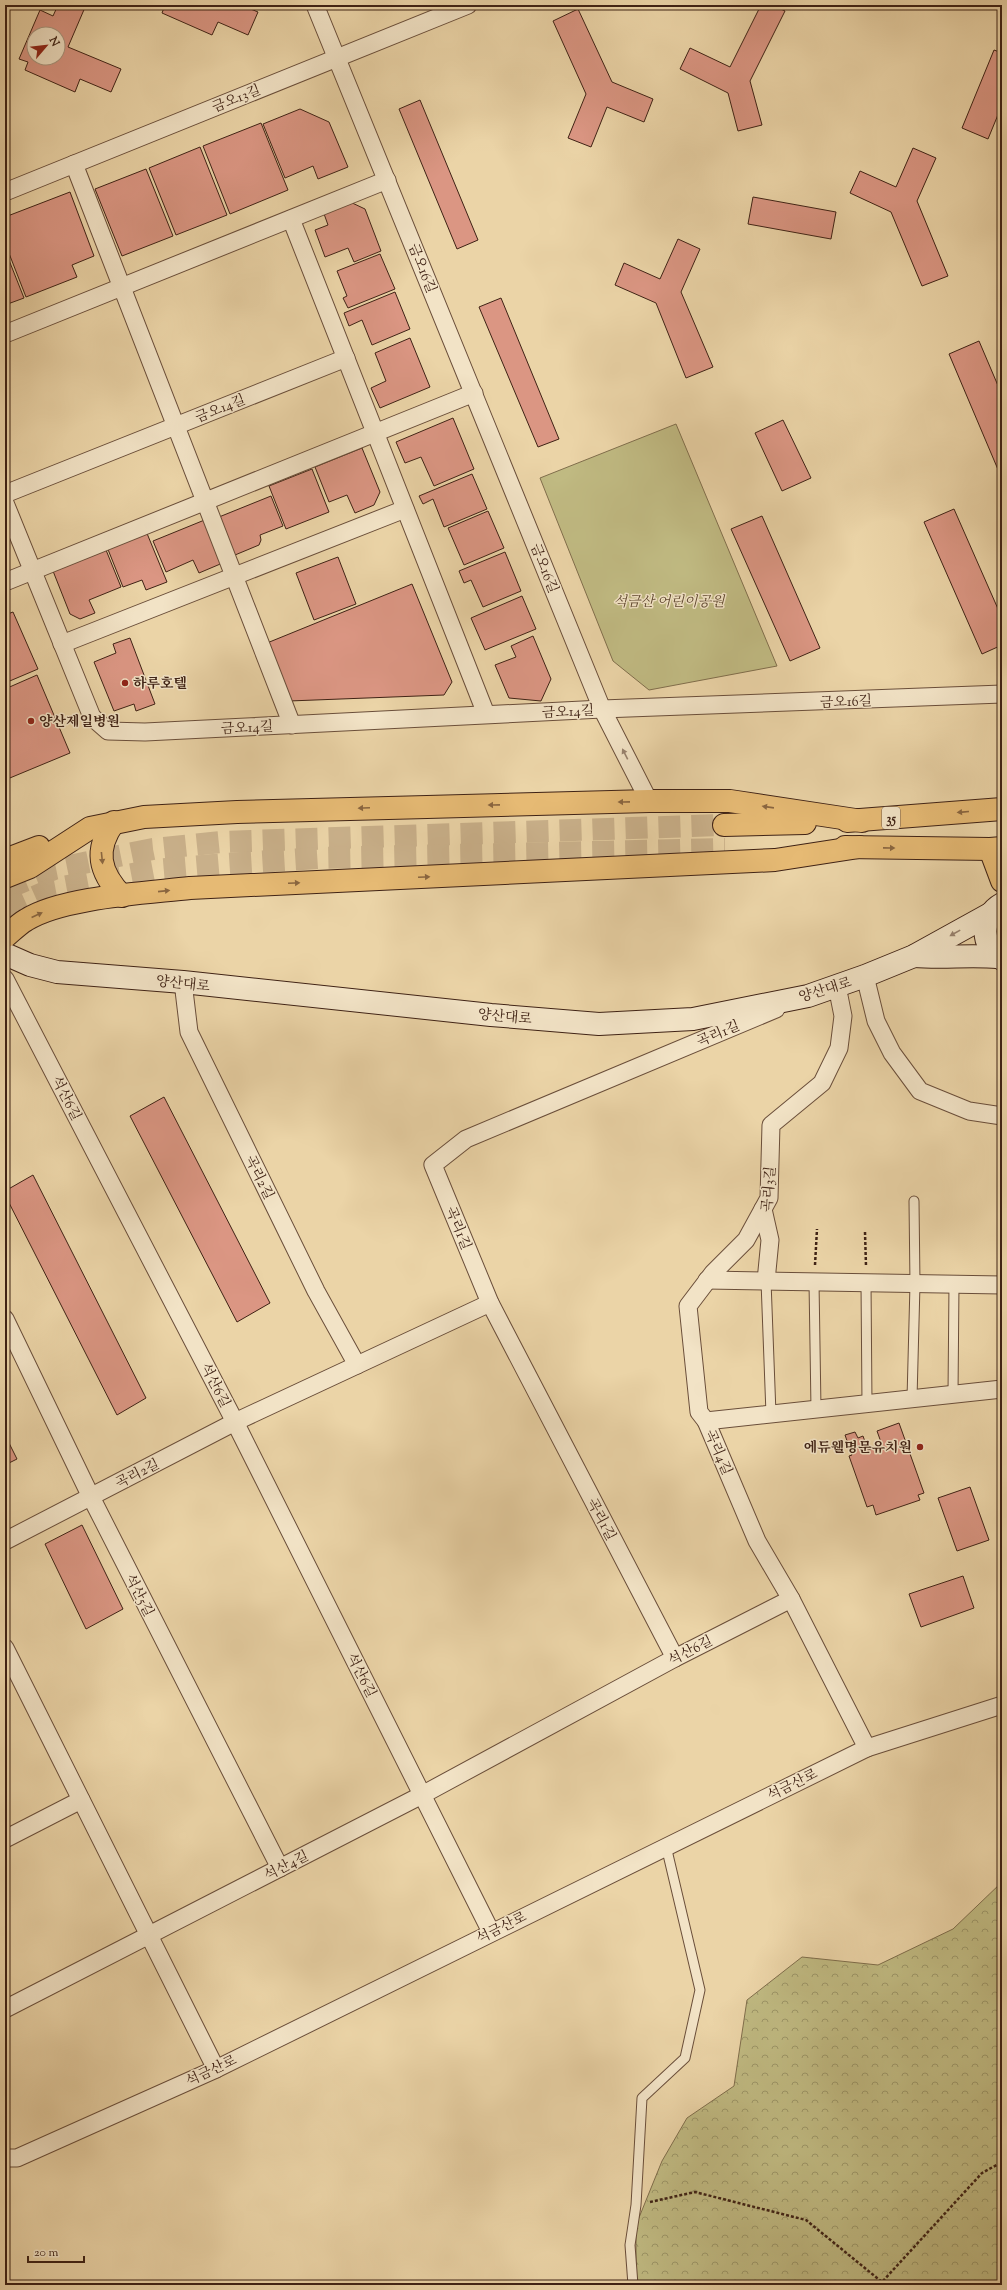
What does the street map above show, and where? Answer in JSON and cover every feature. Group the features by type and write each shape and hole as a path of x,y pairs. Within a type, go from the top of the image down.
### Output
{"main road":[{"path":"5,860 35,850 54,838 114,822 144,817 237,812 649,801 730,802 862,821"},
{"name":"35","path":"724,825 862,821 1002,809"},
{"path":"114,822 105,835 101,850 101,862 109,881 122,896"},
{"path":"5,877 30,867 90,828"},
{"name":"35","path":"725,849 780,846 996,849"},
{"path":"5,937 26,920 41,912 57,907 122,896 190,888 775,860 859,847"},
{"path":"996,849 1002,881"},
{"path":"996,909 984,933 991,951 1000,958"},
{"name":"양산대로","path":"5,954 30,965 57,972 183,982 491,1015 599,1024 693,1019 808,996 865,976 914,956 996,909"},
{"path":"914,956 943,958 974,955 1000,958"}],"street":[{"name":"금오16길","path":"315,5 602,709 1002,694"},
{"name":"금오13길","path":"5,192 468,5"},
{"path":"74,164 292,725"},
{"path":"5,334 387,180"},
{"path":"291,219 486,714"},
{"name":"금오14길","path":"5,494 346,358"},
{"path":"5,582 374,431 474,393"},
{"name":"금오14길","path":"5,503 92,717 108,731 145,732 602,709"},
{"path":"62,644 405,509"},
{"path":"602,709 649,801"},
{"path":"865,976 876,1021 892,1052 920,1091 969,1111 1002,1116"},
{"name":"석산6길","path":"5,978 235,1422 491,1932"},
{"name":"곡리2길","path":"183,982 189,1032 316,1291 357,1365"},
{"name":"곡리3길","path":"766,1281 770,1240 763,1209 769,1198 771,1125 822,1083 839,1048 843,1016 838,986"},
{"name":"곡리1길","path":"675,1658 490,1303 433,1165 466,1139 808,996"},
{"path":"706,1421 699,1412 688,1306 707,1280 746,1240 763,1209"},
{"path":"707,1280 1002,1285"},
{"name":"곡리2길","path":"5,1541 235,1422 490,1303"},
{"name":"석산5길","path":"5,1319 90,1497 280,1868"},
{"name":"곡리4길","path":"867,1748 791,1599 757,1540 706,1421 1002,1389"},
{"name":"석산6길","path":"422,1794 675,1658 791,1599"},
{"path":"5,1648 216,2069"},
{"name":"석금산로","path":"5,2158 17,2158 216,2069 491,1932 867,1748 1002,1705"},
{"name":"석산4길","path":"5,2009 422,1794"},
{"path":"5,1840 81,1800"}],"lane":[{"path":"912,1399 915,1284 914,1201"},
{"path":"766,1281 771,1414"},
{"path":"814,1282 816,1409"},
{"path":"866,1283 867,1404"},
{"path":"953,1394 954,1284"},
{"path":"633,2285 630,2245 636,2205 642,2098 685,2058 700,1990 666,1846"}],"path":[{"path":"814,1282 817,1230"},
{"path":"865,1232 866,1283"},
{"path":"636,2205 695,2192 806,2220 882,2282 982,2173 1002,2162"}],"green space":[{"name":"석금산 어린이공원","path":"676,424 777,666 649,690 613,661 540,478"},
{"path":"1002,1882 1002,2285 637,2285 636,2225 662,2161 687,2118 734,2086 747,2000 802,1957 878,1965 953,1929"}],"building":[{"path":"58,5 86,5 68,47 121,69 111,92 80,79 75,92 25,70 26,66 66,66 66,26 33,26 40,10 53,16"},
{"path":"165,5 241,5 258,12 248,35 218,22 212,35 162,13"},
{"path":"761,5 773,5 785,11 750,81 762,125 738,131 728,93 680,69 690,48 730,67"},
{"path":"578,9 612,82 653,99 644,122 607,107 591,147 568,138 586,94 553,21"},
{"path":"26,43 26,61 19,59"},
{"path":"994,50 1002,53 1002,105 988,139 962,128"},
{"path":"420,100 478,240 457,249 399,109"},
{"path":"300,109 329,122 348,167 318,179 313,166 285,178 263,124"},
{"path":"261,123 288,190 230,214 203,146"},
{"path":"200,147 227,215 176,235 149,168"},
{"path":"913,148 936,158 917,201 948,276 922,286 891,212 850,193 860,171 896,187"},
{"path":"146,169 173,236 122,256 95,189"},
{"path":"70,192 94,256 72,265 77,277 26,297 5,243 5,217"},
{"path":"753,197 836,212 831,239 748,224"},
{"path":"348,201 365,209 381,251 354,262 348,248 325,257 315,230 328,225 323,211"},
{"path":"678,239 700,249 681,292 713,367 686,378 656,303 615,285 624,263 660,279"},
{"path":"5,250 24,298 5,305"},
{"path":"380,254 395,289 348,308 343,298 347,296 337,271"},
{"path":"395,292 410,329 372,345 362,320 349,326 344,313"},
{"path":"501,298 559,439 538,447 479,307"},
{"path":"410,338 430,387 380,408 371,388 386,381 375,353"},
{"path":"979,341 1002,395 1002,479 949,354"},
{"path":"453,418 474,469 434,486 421,457 405,463 396,442"},
{"path":"783,420 811,478 782,491 755,433"},
{"path":"362,448 380,492 374,505 355,513 347,495 329,502 315,467"},
{"path":"312,469 329,512 286,529 269,486"},
{"path":"472,474 487,509 444,527 433,499 423,504 419,496"},
{"path":"271,496 283,526 260,535 261,540 259,545 235,555 219,517"},
{"path":"954,509 1002,618 1002,645 982,654 924,522"},
{"path":"488,511 504,548 464,565 448,528"},
{"path":"762,516 820,648 790,661 731,529"},
{"path":"207,519 225,562 199,573 193,560 166,572 153,541"},
{"path":"146,531 167,582 146,590 142,580 123,587 107,547"},
{"path":"106,550 121,587 89,600 95,613 80,619 70,614 53,571"},
{"path":"505,552 521,591 483,607 471,580 464,583 459,571"},
{"path":"338,557 356,604 314,620 296,573"},
{"path":"412,584 452,682 444,695 289,701 267,643"},
{"path":"522,596 536,629 485,650 471,618"},
{"path":"13,612 38,669 5,683 5,615"},
{"path":"533,636 551,679 541,701 509,698 495,665 516,657 511,646"},
{"name":"하루호텔","path":"130,638 155,704 136,711 134,704 114,711 94,662 116,653 113,644"},
{"name":"양산제일병원","path":"37,675 70,753 5,780 5,689"},
{"path":"164,1097 270,1303 237,1322 130,1116"},
{"path":"33,1175 146,1398 117,1415 5,1195 5,1191"},
{"path":"899,1423 924,1493 918,1495 920,1500 876,1515 873,1505 867,1507 849,1456 852,1455 845,1435 855,1432 858,1438 863,1436 868,1450 882,1445 877,1431"},
{"path":"5,1435 17,1459 5,1465"},
{"path":"970,1487 989,1540 957,1551 938,1498"},
{"path":"82,1525 123,1609 86,1629 45,1544"},
{"path":"963,1576 974,1608 921,1627 909,1594"}],"tunnel":[{"path":"5,889 54,869 153,849 221,842 724,825"},
{"path":"5,910 52,889 154,870 224,864 319,858 725,849"}],"place":[{"name":"하루호텔","path":"125,683"},
{"name":"양산제일병원","path":"31,721"},
{"name":"에듀웰명문유치원","path":"920,1447"}]}
